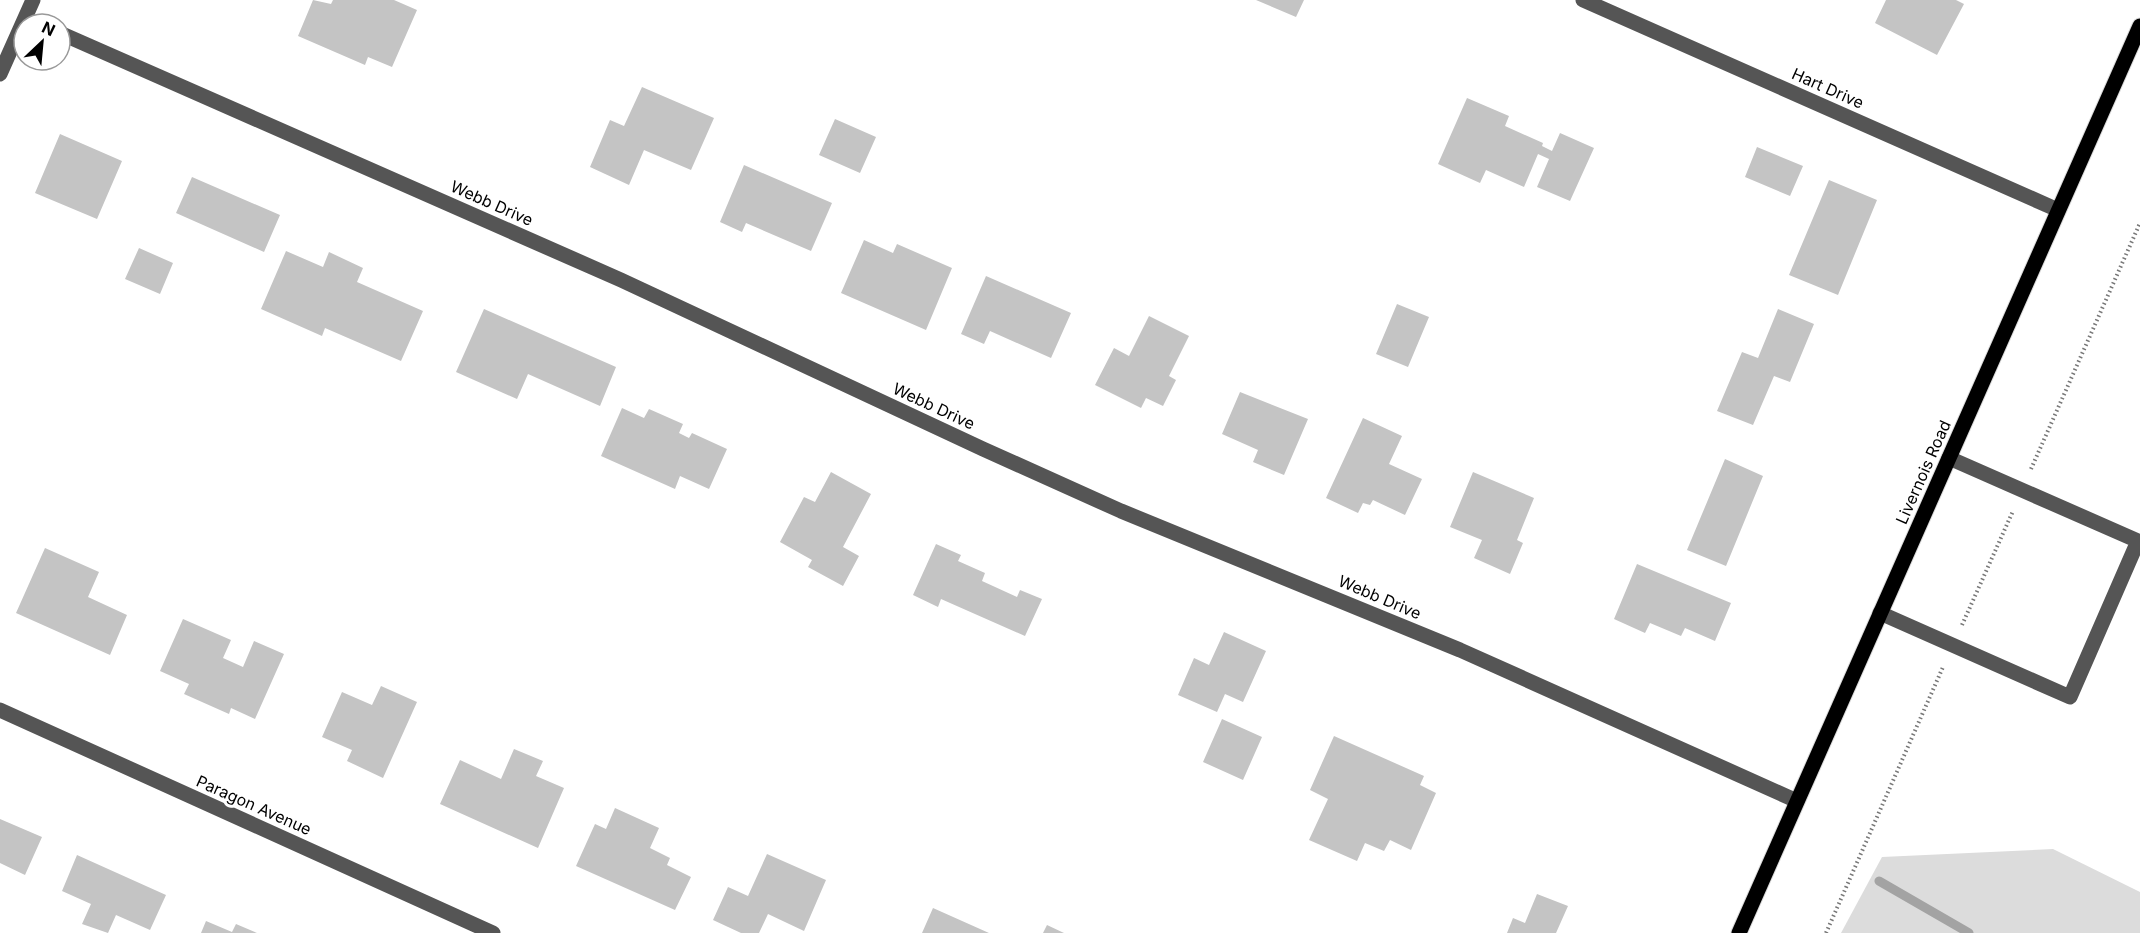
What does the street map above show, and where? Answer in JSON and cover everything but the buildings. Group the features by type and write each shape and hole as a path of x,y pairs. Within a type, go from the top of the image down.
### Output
{"main road":[{"name":"Livernois Road","path":"1739,933 2140,26"}],"street":[{"name":"Hart Drive","path":"1583,0 2058,210"},
{"name":"Webb Drive","path":"72,38 621,280 1083,494 1460,650 1797,801"},
{"path":"0,74 12,54"},
{"path":"1880,614 2070,697 2139,542 1949,458"},
{"name":"Paragon Avenue","path":"0,710 494,933"}],"path":[{"path":"1826,933 2140,223"}],"shaded area":[{"path":"2053,849 2140,892 2140,933 1841,933 1882,857"}],"waterway":[{"path":"1879,881 1969,933"}]}
